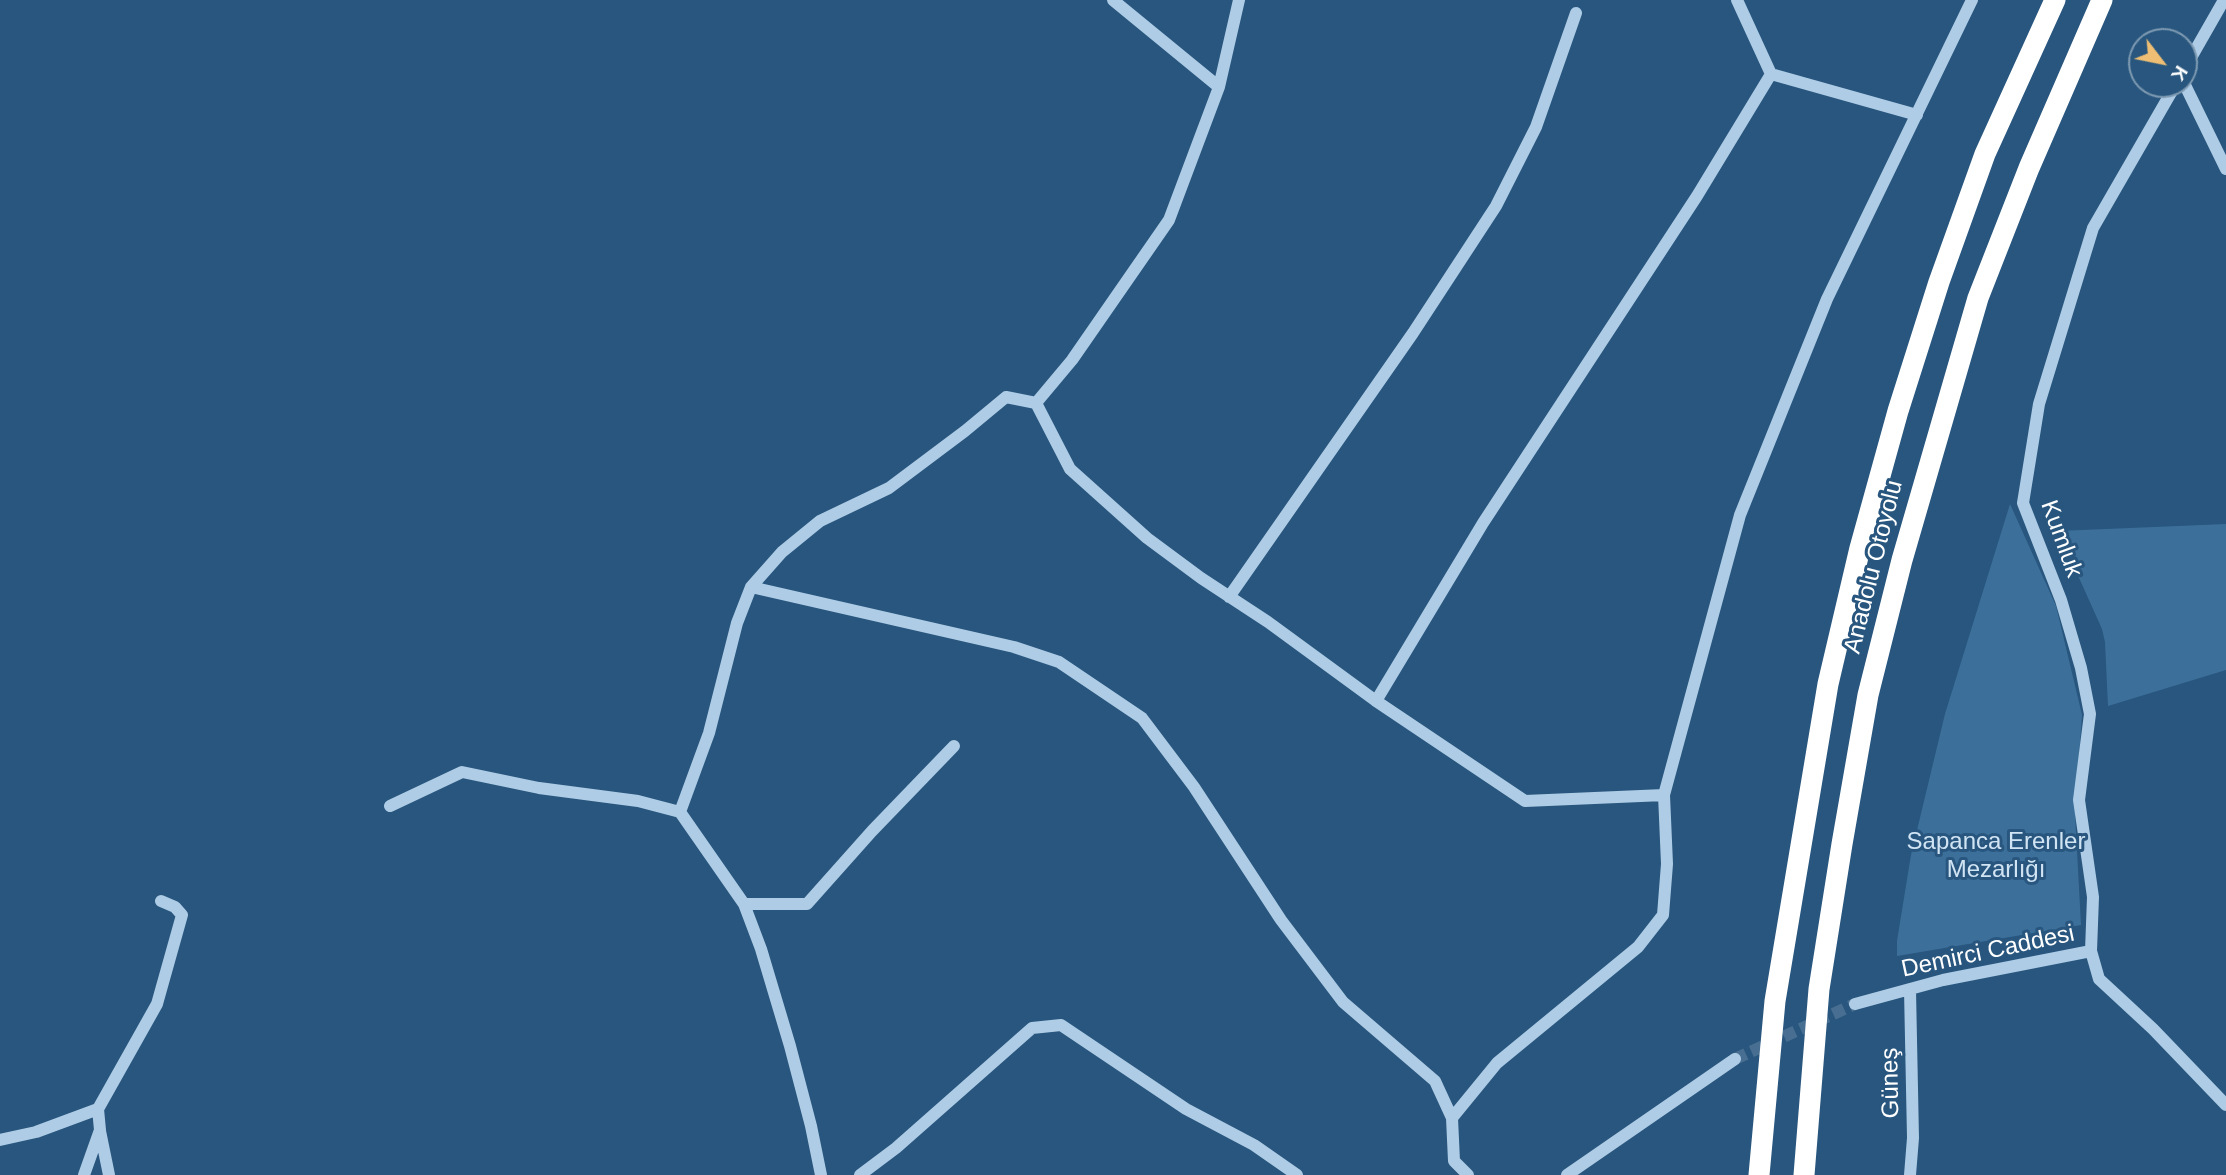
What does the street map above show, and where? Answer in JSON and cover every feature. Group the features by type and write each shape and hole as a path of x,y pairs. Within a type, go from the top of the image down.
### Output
{"highway":[{"name":"Anadolu Otoyolu","path":"1759,1175 1777,988 1828,684 1860,548 1898,411 1944,269 1986,155 2055,0"},
{"name":"Anadolu Otoyolu","path":"1804,1175 1819,989 1842,844 1868,695 1902,560 1978,298 2029,168 2102,0"}],"street":[{"path":"1113,0 1219,87"},
{"path":"1036,403 1072,360 1169,220 1219,87 1239,0"},
{"path":"1737,0 1771,74 1917,115"},
{"path":"1452,1118 1497,1063 1638,947 1663,915 1667,864 1664,795 1740,515 1828,299 1972,0"},
{"path":"2198,46 2224,0"},
{"path":"1229,597 1413,333 1496,206 1536,127 1576,13"},
{"path":"1376,701 1483,523 1697,196 1771,74"},
{"name":"Kumluk","path":"2091,951 2093,897 2080,800 2090,714 2081,668 2061,600 2022,503 2039,404 2093,228 2168,98"},
{"path":"2191,98 2226,169"},
{"path":"680,811 709,733 737,623 751,587 782,552 820,521 889,488 965,432 1006,397 1036,403"},
{"path":"1036,403 1070,469 1147,538 1376,701 1525,801 1664,795"},
{"path":"751,587 1014,647 1059,662 1142,718 1194,787 1281,920 1343,1002 1435,1081 1452,1118 1454,1161 1468,1175"},
{"path":"744,904 807,904 872,831 954,746"},
{"path":"390,806 462,772 539,788 638,802 680,811 744,904 761,949 790,1046 821,1175"},
{"path":"109,1175 98,1109 157,1004 182,915 176,907 161,901"},
{"name":"Demirci Caddesi","path":"1854,1004 1943,980 2091,951 2099,979 2154,1028 2226,1105"},
{"name":"Güneş","path":"1910,990 1913,1138 1910,1175"},
{"path":"860,1175 896,1148 1032,1028 1061,1025 1186,1109 1254,1145 1297,1175"},
{"path":"1567,1175 1735,1059"},
{"path":"0,1140 36,1132 98,1109"},
{"path":"84,1175 100,1130"}],"green space":[{"name":"Sapanca Erenler Mezarlığı","path":"2010,504 2056,606 2082,715 2075,814 2081,925 1897,956 1911,855 1945,714"},
{"path":"2226,524 2226,670 2108,706 2102,629 2058,531"}],"tunnel":[{"path":"1735,1059 1855,1004"}]}
